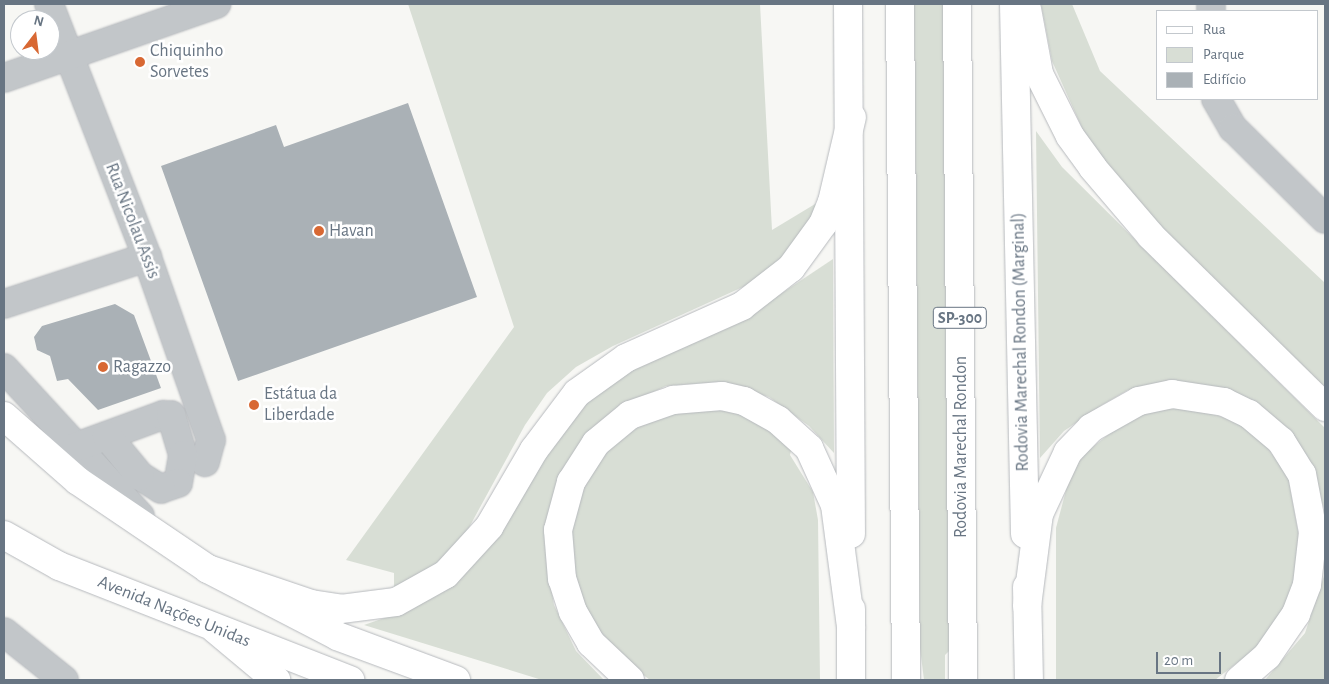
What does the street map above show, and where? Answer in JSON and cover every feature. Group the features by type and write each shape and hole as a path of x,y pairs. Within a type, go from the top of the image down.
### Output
{"main road":[{"path":"848,4 852,117 852,680"},
{"path":"900,4 906,680"},
{"name":"Rodovia Marechal Rondon","path":"957,4 962,633 964,680"},
{"name":"Rodovia Marechal Rondon (Marginal)","path":"1014,4 1029,680"},
{"path":"1026,4 1039,74 1070,136 1093,168 1151,236 1325,407"},
{"path":"208,569 311,604 341,609 396,602 446,574 489,527 539,442 577,393 626,358 742,306 790,268 823,224 832,202 852,117"},
{"path":"1027,606 1042,506 1068,452 1091,428 1139,401 1172,394 1224,402 1249,414 1281,441 1302,474 1313,532 1306,584 1296,614 1274,648 1239,680"},
{"path":"630,680 591,643 573,612 562,579 558,530 571,482 596,443 630,415 673,400 722,396 744,401 778,420 809,448 834,506 851,631"},
{"path":"4,416 78,481 163,541 208,569 337,636 456,680"},
{"name":"Avenida Nações Unidas","path":"4,534 59,566 215,629 350,680"},
{"path":"215,629 276,680"}],"street":[{"name":"Rua Nicolau Assis","path":"48,4 66,55 147,257 206,440 178,429"},
{"path":"4,78 218,4"},
{"path":"1217,100 1233,128 1325,220"},
{"path":"4,304 147,257"},
{"path":"4,368 163,541"},
{"path":"76,447 163,415 171,416 178,429 183,455 178,483 161,489 140,476 107,436"},
{"path":"4,632 64,680"}],"green space":[{"path":"408,4 760,4 772,230 825,198 796,245 756,281 613,346 576,367 547,393 525,425 460,544 440,563 394,589 394,573 346,560 514,327"},
{"path":"914,4 943,4 951,649 945,655 945,680 924,680 920,648"},
{"path":"1041,4 1072,4 1100,71 1325,283 1325,391 1154,223 1087,139 1052,61"},
{"path":"1036,131 1062,167 1325,428 1325,512 1307,456 1158,385 1128,390 1102,405 1064,431 1040,458"},
{"path":"833,259 834,453 809,426 769,397 719,382 666,386 617,409 548,527 546,555 554,605 576,651 604,680 542,680 364,625 413,608 457,581 557,433 576,410 616,377 773,299"},
{"path":"694,404 752,414 792,447 790,455 813,492 818,520 820,680 650,680 614,653 582,610 569,564 572,514 591,469 624,431"},
{"path":"1183,406 1237,421 1260,437 1288,476 1301,548 1290,598 1264,642 1215,680 1056,680 1056,528 1069,479 1083,455 1131,416"},
{"path":"1325,573 1325,680 1265,680 1305,633"}],"building":[{"name":"Havan","path":"408,103 477,297 238,381 161,166 276,125 284,147"},
{"name":"Ragazzo","path":"115,304 134,315 161,388 98,410 68,379 57,381 50,356 37,350 34,337 42,326"}],"place":[{"name":"Chiquinho Sorvetes","path":"140,62"},
{"name":"Havan","path":"319,231"},
{"name":"Ragazzo","path":"103,367"},
{"name":"Estátua da Liberdade","path":"254,405"}]}
